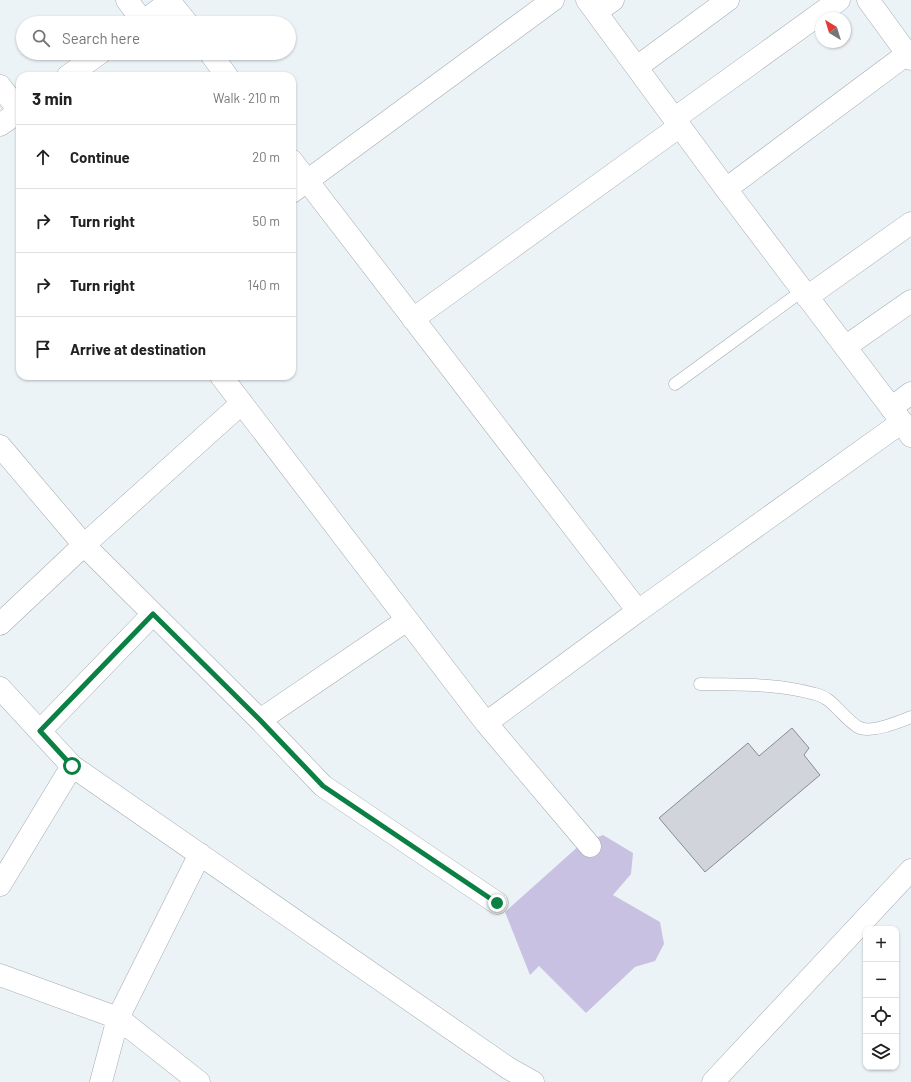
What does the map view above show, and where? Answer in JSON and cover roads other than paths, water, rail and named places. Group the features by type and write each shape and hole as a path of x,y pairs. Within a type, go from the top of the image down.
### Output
{"street":[{"path":"127,0 138,16"},
{"path":"300,186 553,0"},
{"path":"637,67 728,0"},
{"path":"413,319 839,0"},
{"path":"726,189 910,54 869,0"},
{"path":"150,16 171,1 182,16"},
{"path":"599,4 637,67 726,189 901,422"},
{"path":"74,72 90,60"},
{"path":"215,60 224,72"},
{"path":"0,86 16,106"},
{"path":"0,125 16,114"},
{"path":"296,174 300,186 413,319 638,611"},
{"path":"805,294 911,223"},
{"path":"845,347 911,301"},
{"path":"224,380 486,723 590,846"},
{"path":"486,723 638,611 901,422 911,393"},
{"path":"0,624 84,544 242,403"},
{"path":"0,446 84,544 260,720 323,786 497,903"},
{"path":"40,731 153,614"},
{"path":"260,720 407,620"},
{"path":"0,688 72,766 508,1068 533,1082"},
{"path":"0,885 72,766"},
{"path":"101,1082 118,1018 200,854"},
{"path":"714,1082 911,870"},
{"path":"0,975 118,1018 199,1082"}],"lane":[{"path":"675,384 805,294"},
{"path":"700,684 765,685 790,688 817,694 830,701 854,724 867,730 892,725 911,717"}]}
